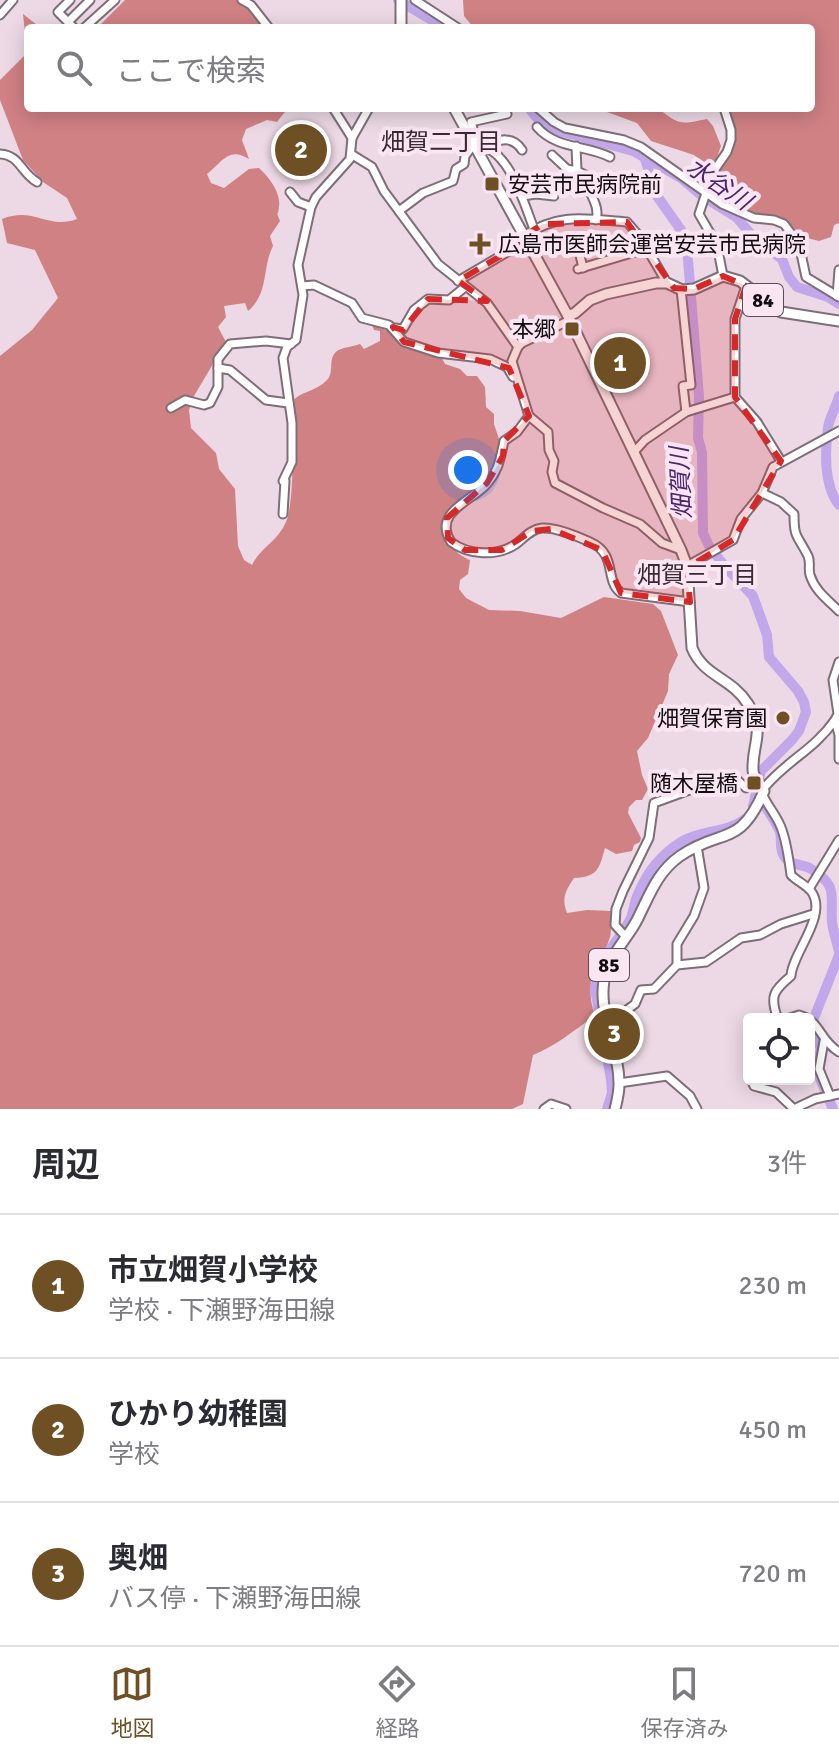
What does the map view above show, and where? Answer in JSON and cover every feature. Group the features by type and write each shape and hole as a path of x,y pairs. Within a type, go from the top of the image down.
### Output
{"main road":[{"path":"401,0 401,23"},
{"path":"457,112 478,145 569,318 681,550 687,566 692,648 706,670 733,686 749,705 758,723 759,788"},
{"name":"84","path":"667,283 682,290 694,289 723,276 735,278 781,312 839,321"},
{"path":"569,318 590,300 606,294 667,283"},
{"name":"85","path":"615,1109 619,1083 604,988 610,963 652,886 676,859 697,846 739,830 750,820 759,788"}],"street":[{"path":"0,15 13,0"},
{"path":"70,0 58,12 70,24"},
{"path":"72,24 90,0"},
{"path":"88,24 115,0"},
{"path":"242,0 251,5 266,24"},
{"path":"415,0 452,24"},
{"path":"336,112 352,138"},
{"path":"283,514 283,481 292,462 292,423 283,358 296,339 302,286 298,265 311,207 316,197 346,166 352,138 367,112"},
{"path":"543,112 565,128 624,140 641,147 663,165 677,171 705,197 748,216 784,224 799,244 806,277 838,297 839,270"},
{"path":"723,276 717,245 699,214 713,172 731,140 725,112"},
{"path":"507,114 471,122 478,145 504,162 522,196 534,229"},
{"path":"537,127 551,140 610,157"},
{"path":"563,142 565,128"},
{"path":"399,211 423,193 453,181 457,167 464,164 465,156 478,145 510,140 522,150"},
{"path":"576,146 577,171"},
{"path":"0,154 15,158 30,179 37,182"},
{"path":"351,154 372,167 399,211 438,264 487,303 518,347"},
{"path":"552,155 567,169 587,176 586,185 599,210 596,220"},
{"path":"290,192 298,202 311,207"},
{"path":"522,196 554,196"},
{"path":"302,286 317,287 354,305 362,318 403,329 414,310 428,299 449,300 462,284 534,229 563,218 627,222 640,237 667,283"},
{"path":"579,251 580,268 645,249"},
{"path":"746,286 735,319 735,397 757,422 781,461"},
{"path":"682,290 691,385 683,386 683,404 689,411"},
{"path":"569,318 518,347 512,361 529,416 548,432 555,483 640,524 662,543 681,550"},
{"path":"393,327 404,342 445,355 486,358 507,367 521,394"},
{"path":"171,408 185,400 204,405 210,403 218,387 218,359 233,342 291,344"},
{"path":"218,368 230,370 266,400 288,403"},
{"path":"634,452 645,440 689,411 735,397"},
{"path":"529,416 517,432 504,441 503,458 485,485 447,518 446,532 451,542 474,553 494,552 511,547 538,529 551,529 602,550 612,568 614,586 621,593 690,602"},
{"path":"687,566 733,540 741,519 762,493 770,471 781,461 839,431"},
{"path":"762,493 781,502 794,514 796,538 809,559 813,582 823,597 839,611"},
{"path":"839,662 833,680 839,759"},
{"path":"626,937 615,925 616,909 649,838 654,803 725,777 733,776 746,788 759,788 818,742 837,716"},
{"path":"759,788 783,831 791,875 809,889 814,898 809,936 791,966 791,976 776,989 773,1005 776,1013"},
{"path":"809,889 839,840"},
{"path":"677,965 677,944 694,916 704,888 697,846"},
{"path":"616,1063 624,1046 624,1012 635,1004 641,990 654,989 677,965 706,962 741,938 760,935 781,924 813,914"},
{"path":"815,1023 824,1041 839,1052"},
{"path":"754,1085 776,1092 794,1109 815,1099 835,1095 819,1069 824,1041"},
{"path":"619,1083 667,1076 690,1096 697,1109"},
{"path":"544,1109 551,1104 566,1109"}],"highlighted area":[{"path":"627,222 674,288 694,289 723,276 746,286 735,319 735,397 781,461 733,540 687,568 690,602 621,593 602,550 551,529 532,531 502,550 465,550 448,538 447,518 487,483 503,456 504,441 529,416 509,368 404,342 393,327 403,330 428,299 487,301 458,281 526,241 524,236 543,224"}],"shaded area":[{"path":"125,0 237,0 246,4 263,24 101,24"},
{"path":"463,0 839,0 839,223 834,225 831,237 819,241 803,237 781,218 754,217 717,195 713,179 723,162 733,127 728,112 815,112 815,24 471,24 464,16"},
{"path":"23,14 36,24 24,24"},
{"path":"24,56 24,112 285,112 277,122 267,120 246,129 242,140 249,159 231,155 207,174 211,183 224,188 249,169 259,168 274,186 279,201 277,214 280,221 270,236 273,246 259,297 248,311 245,303 224,306 226,317 218,327 226,342 189,410 191,428 216,453 219,469 235,489 238,546 244,560 252,565 279,534 289,512 292,482 290,404 327,380 332,358 337,351 360,344 364,349 380,341 380,331 374,330 372,325 436,347 445,364 460,369 467,376 477,376 485,387 486,407 494,414 501,445 497,464 474,494 448,513 442,531 453,548 470,560 468,574 460,580 459,589 466,598 489,610 520,611 561,618 604,597 653,604 661,611 678,655 669,674 668,691 648,738 637,751 648,789 642,800 636,800 629,807 628,813 641,838 640,842 634,845 632,851 616,854 605,848 593,874 574,878 564,898 567,913 611,911 610,937 591,982 595,1016 533,1055 523,1104 512,1109 0,1109 0,356 32,330 58,298 35,250 7,243 2,219 23,215 57,222 77,219 67,198 43,182 23,160 0,100 0,80"},
{"path":"607,112 663,112 681,122 707,119 721,146 716,160 706,164 694,155 651,141 637,123"}],"waterway":[{"name":"畑賀川","path":"398,0 438,24"},
{"name":"水谷川","path":"532,112 552,129 633,151 681,178 702,196 736,217 757,241 782,259 797,287 839,304"},
{"name":"畑賀川","path":"645,159 657,196 681,230 687,247 699,396 703,533 723,564 753,596 767,635 769,657 798,691 806,712 799,731 761,771 753,806"},
{"name":"水谷川","path":"839,396 828,427 826,457 828,478 839,505"},
{"path":"757,795 778,827 784,856 790,862 808,867 829,886 839,952"},
{"name":"畑賀川","path":"607,1109 612,1093 595,989 599,968 626,927 646,878 661,858 688,838 730,827 745,819"},
{"path":"833,1109 816,1069 821,1049 813,1028 814,1018 839,955"}],"place":[{"name":"ひかり幼稚園","path":"301,150"},
{"name":"安芸市民病院前","path":"492,184"},
{"name":"広島市医師会運営安芸市民病院","path":"480,244"},
{"name":"本郷","path":"572,329"},
{"name":"市立畑賀小学校","path":"620,363"},
{"name":"畑賀保育園","path":"783,718"},
{"name":"随木屋橋","path":"754,783"},
{"name":"奥畑","path":"614,1034"}],"district":[{"name":"畑賀二丁目","path":"441,142"},
{"name":"畑賀三丁目","path":"697,575"}]}
